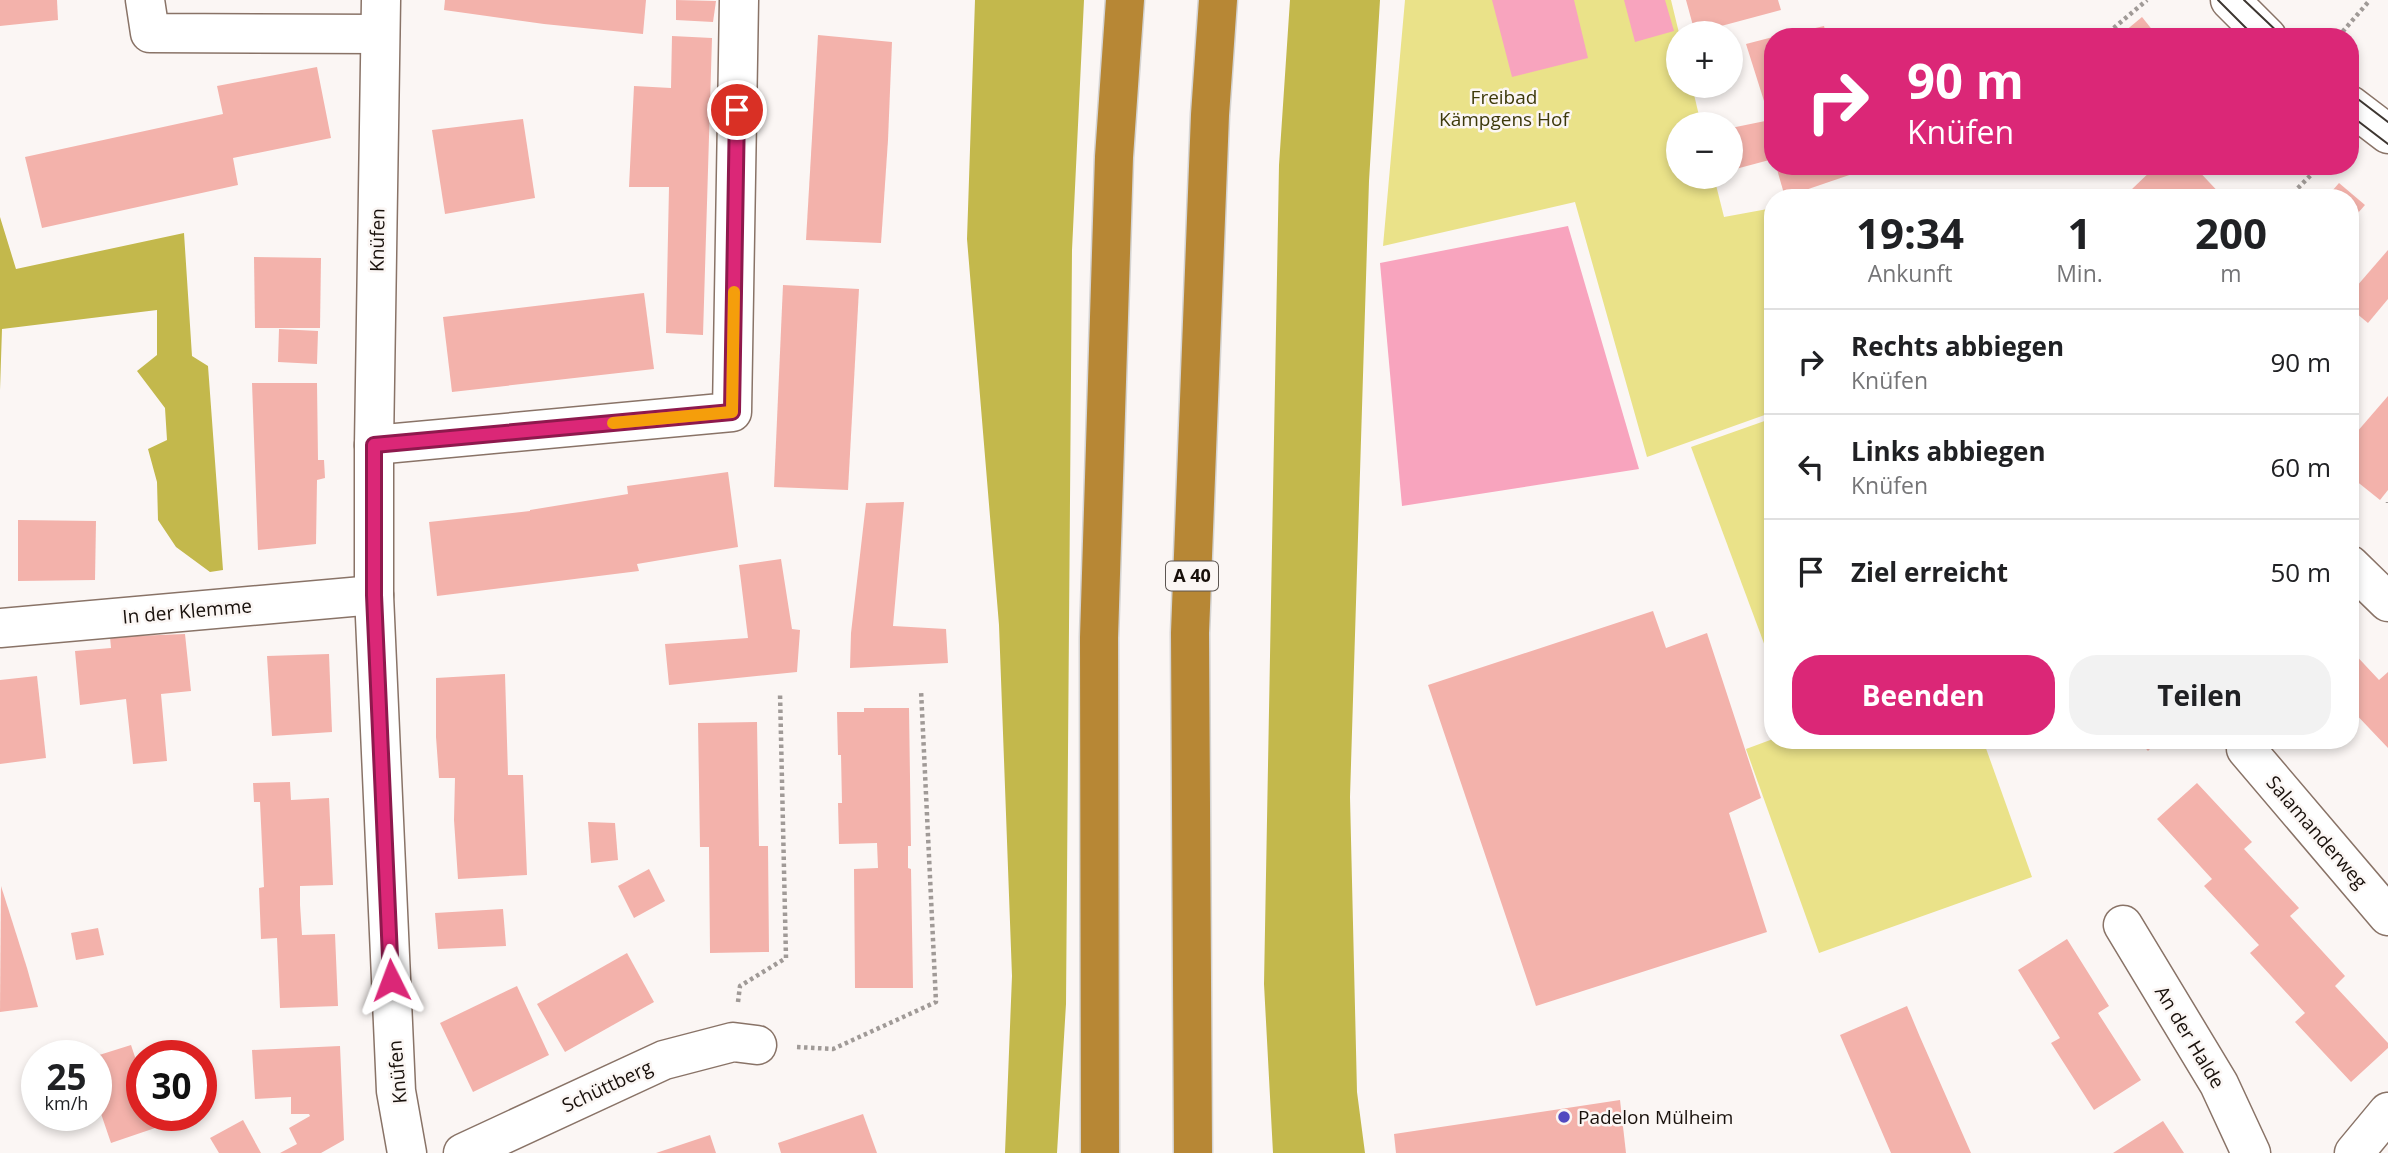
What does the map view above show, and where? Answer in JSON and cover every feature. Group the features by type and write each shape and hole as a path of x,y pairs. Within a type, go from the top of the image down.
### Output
{"highway":[{"path":"1100,1153 1099,638 1114,157 1125,0"},
{"name":"A 40","path":"1193,1153 1190,633 1210,115 1218,0"}],"street":[{"name":"Knüfen","path":"145,0 150,33 381,17 374,595 396,1091 407,1153"},
{"path":"374,445 732,412 739,0"},
{"path":"2230,0 2258,28"},
{"path":"2359,112 2388,134"},
{"path":"2359,574 2388,602"},
{"name":"In der Klemme","path":"0,628 374,595"},
{"name":"Salamanderweg","path":"2246,749 2388,916"},
{"name":"An der Halde","path":"2123,925 2220,1084 2251,1153"},
{"name":"Schüttberg","path":"463,1153 664,1060 745,1044"},
{"path":"2354,1153 2388,1112"}],"path":[{"path":"2114,28 2147,0"},
{"path":"2346,28 2370,0"},
{"path":"2297,189 2311,175"},
{"path":"780,693 786,958 740,986 745,1044 832,1049 936,1002 921,690"}],"green space":[{"name":"Freibad Kämpgens Hof","path":"1405,0 1671,0 1676,21 1666,21 1666,98 1695,98 1698,112 1666,112 1666,189 1717,189 1724,217 1764,210 1764,415 1647,457 1575,202 1383,246"},
{"path":"1764,421 1764,643 1691,447"},
{"path":"1764,742 1764,749 1986,749 2032,877 1819,953 1746,749"}],"shaded area":[{"path":"975,0 1084,0 1072,250 1066,1004 1057,1153 1005,1153 1012,976 999,625 967,239"},
{"path":"1290,0 1380,0 1369,181 1350,797 1357,1092 1365,1153 1273,1153 1264,984 1279,165"},
{"path":"1492,0 1574,0 1588,58 1512,77"},
{"path":"1624,0 1665,0 1671,21 1666,21 1666,33 1635,42"},
{"path":"0,217 16,269 184,233 192,356 208,366 223,570 210,572 176,547 158,520 157,482 148,449 167,440 165,408 137,371 157,355 157,310 2,329 0,390"},
{"path":"1568,226 1639,469 1402,506 1380,263"}],"building":[{"path":"0,0 57,0 58,20 0,26"},
{"path":"445,0 646,0 643,34 444,10"},
{"path":"676,0 716,1 713,22 676,20"},
{"path":"1686,0 1778,0 1781,10 1740,21 1692,21"},
{"path":"2142,17 2151,28 2129,28"},
{"path":"818,35 892,42 881,243 806,240"},
{"path":"672,36 712,38 703,335 666,333 669,187 629,187 634,86 671,88"},
{"path":"1764,39 1764,101 1746,44"},
{"path":"317,67 331,138 233,158 238,185 42,228 25,157 223,114 217,86"},
{"path":"523,119 535,198 445,214 432,130"},
{"path":"1764,121 1764,161 1743,167 1743,126"},
{"path":"1779,175 1849,175 1808,189 1783,189"},
{"path":"2147,175 2202,175 2216,189 2132,189"},
{"path":"2339,183 2346,189 2334,189"},
{"path":"2359,200 2365,205 2359,212"},
{"path":"2388,250 2388,299 2368,323 2359,316 2359,284"},
{"path":"254,257 321,258 320,328 255,328"},
{"path":"783,285 859,289 848,490 774,487"},
{"path":"644,293 654,369 452,392 443,317"},
{"path":"279,329 318,331 317,364 278,362"},
{"path":"252,383 317,383 318,460 324,460 325,478 317,480 316,544 258,550"},
{"path":"2388,396 2388,490 2380,500 2359,483 2359,430"},
{"path":"728,472 738,547 637,564 639,571 437,596 429,522 530,511 628,494 627,486"},
{"path":"904,502 893,626 946,629 948,663 850,668 851,633 866,503"},
{"path":"18,520 96,521 95,580 18,581"},
{"path":"781,559 792,629 800,630 797,672 669,685 665,644 748,638 739,565"},
{"path":"1653,611 1666,648 1707,633 1761,798 1729,813 1767,932 1536,1006 1428,685"},
{"path":"185,634 191,691 161,694 167,761 133,764 126,699 80,705 75,651 111,648 110,637"},
{"path":"329,654 332,732 272,736 267,656"},
{"path":"2359,659 2379,680 2388,672 2388,748 2359,717"},
{"path":"505,674 508,775 523,775 527,875 458,879 454,820 455,778 439,778 436,678"},
{"path":"37,676 46,758 0,764 0,680"},
{"path":"864,708 909,708 911,846 908,846 908,868 911,869 913,988 855,988 854,869 878,868 877,843 839,844 838,803 842,803 837,712 864,712"},
{"path":"757,722 759,846 768,846 769,952 710,953 709,847 700,847 698,723"},
{"path":"290,782 291,800 329,798 333,885 300,886 300,905 302,935 335,934 338,1006 280,1008 277,938 261,939 259,888 264,887 260,802 254,802 253,783"},
{"path":"2197,783 2252,842 2244,849 2299,908 2290,916 2345,976 2335,986 2388,1043 2388,1048 2351,1082 2295,1022 2305,1013 2250,953 2259,945 2204,886 2212,879 2157,819"},
{"path":"588,822 615,823 618,860 591,863"},
{"path":"649,869 665,901 634,918 618,886"},
{"path":"1,886 27,968 38,1007 0,1012"},
{"path":"503,909 506,946 438,949 435,913"},
{"path":"98,928 104,955 76,960 71,933"},
{"path":"2067,939 2109,1006 2098,1013 2141,1080 2094,1110 2051,1043 2060,1038 2018,970"},
{"path":"627,953 654,1002 565,1052 537,1004"},
{"path":"517,986 549,1055 473,1092 440,1023"},
{"path":"1907,1006 1971,1153 1891,1153 1840,1035"},
{"path":"340,1046 344,1140 321,1153 280,1153 297,1144 289,1128 310,1116 291,1114 291,1097 255,1099 252,1050"},
{"path":"126,1047 126,1131 146,1131 111,1143 107,1131 112,1131 112,1051"},
{"name":"Padelon Mülheim","path":"1620,1100 1626,1153 1396,1153 1394,1134"},
{"path":"863,1114 877,1153 781,1153 778,1143"},
{"path":"243,1120 261,1153 219,1153 210,1138"},
{"path":"2163,1121 2184,1153 2113,1153"},
{"path":"710,1135 716,1153 656,1153"}],"tram line":[{"path":"2218,0 2246,28"},
{"path":"2244,0 2274,28"},
{"path":"2359,100 2388,122"},
{"path":"2359,122 2388,144"}],"slow traffic":[{"path":"613,423 732,412 734,292"}],"place":[{"name":"Padelon Mülheim","path":"1564,1117"}],"route":[{"path":"391,980 374,595 374,445 732,412 737,110"}]}
